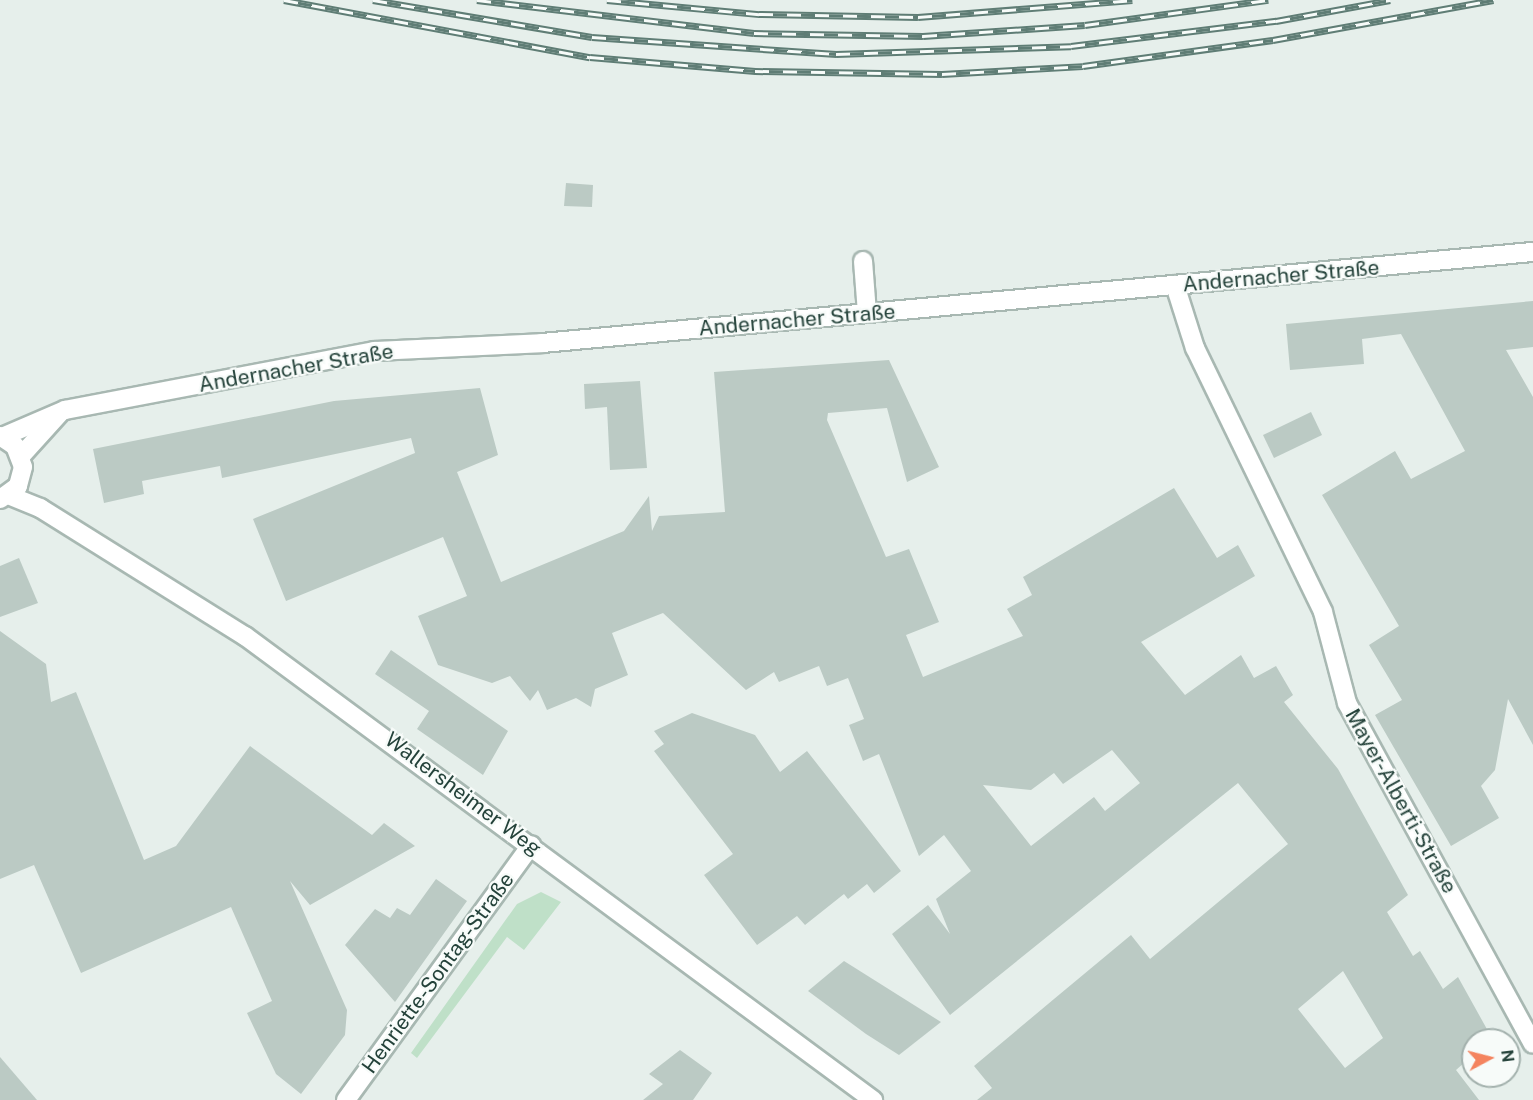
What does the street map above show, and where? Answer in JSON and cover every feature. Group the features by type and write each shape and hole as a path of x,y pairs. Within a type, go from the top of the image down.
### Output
{"street":[{"name":"Andernacher Straße","path":"1,437 65,410 374,351 542,343 1533,252"},
{"path":"863,261 867,314"},
{"name":"Mayer-Alberti-Straße","path":"1175,285 1195,348 1323,612 1347,703 1533,1044"},
{"path":"4,497 20,481 21,456 65,410"},
{"path":"1,437 21,456"},
{"name":"Wallersheimer Weg","path":"20,481 40,508"},
{"name":"Wallersheimer Weg","path":"4,497 40,508 245,636 531,845 873,1100"},
{"name":"Henriette-Sontag-Straße","path":"346,1100 531,845"}],"green space":[{"path":"541,892 561,902 524,950 507,937 417,1058 411,1053 517,904"}],"building":[{"path":"566,183 593,185 592,207 564,206"},
{"path":"1533,301 1533,347 1506,350 1533,397 1533,745 1508,699 1495,770 1481,786 1499,818 1451,846 1375,715 1402,700 1369,645 1399,626 1322,495 1395,451 1411,479 1465,451 1401,334 1362,339 1364,364 1290,370 1286,324"},
{"path":"889,360 939,467 907,482 887,408 828,413 827,420 886,557 909,549 939,622 906,635 923,677 1023,636 1007,609 1032,595 1023,577 1174,488 1217,558 1238,545 1255,576 1141,642 1185,695 1241,655 1254,678 1276,666 1293,695 1284,702 1338,769 1408,895 1387,912 1413,956 1420,951 1443,989 1458,977 1486,1028 1461,1028 1461,1066 1456,1070 1461,1077 1461,1088 1470,1088 1479,1100 977,1100 992,1088 974,1066 1131,935 1150,959 1288,844 1238,783 950,1015 892,934 928,905 950,934 936,899 971,871 944,835 919,856 879,754 863,761 849,725 864,719 848,678 827,686 819,666 779,682 774,672 746,690 663,613 612,633 628,675 595,689 591,707 576,698 547,710 538,690 530,701 510,676 492,683 438,665 418,616 467,596 443,537 286,601 253,519 415,453 411,438 222,478 220,466 142,481 144,494 104,503 93,449 334,401 480,388 498,455 457,472 501,582 624,531 649,496 652,531 659,516 725,512 714,372","holes":["1112,750 1140,783 1105,811 1094,797 1031,846 983,785 1031,790 1054,773 1063,784","1343,971 1383,1038 1345,1068 1298,1009"]},
{"path":"640,381 647,468 610,470 607,407 585,409 584,384"},
{"path":"1311,412 1322,435 1274,458 1263,435"},
{"path":"19,558 38,603 0,617 0,566"},
{"path":"0,631 46,664 51,702 76,692 144,860 176,846 250,746 372,835 384,823 415,846 310,905 290,881 347,1010 345,1035 301,1094 276,1074 247,1013 272,1001 231,907 81,973 34,865 0,879"},
{"path":"391,650 508,731 483,775 417,729 429,711 375,674"},
{"path":"692,713 755,735 780,772 807,751 901,871 874,893 867,884 848,899 844,894 805,925 797,916 757,945 704,875 733,854 654,751 664,744 654,731"},
{"path":"436,879 467,901 395,1002 345,945 375,909 390,918 397,908 410,915"},
{"path":"844,961 941,1022 899,1055 866,1034 808,991"},
{"path":"680,1050 712,1073 693,1100 643,1100 663,1084 649,1074"},
{"path":"0,1057 37,1100 0,1100"}],"railway":[{"path":"284,0 590,57 755,71 942,74 1083,66 1273,40 1493,0"},
{"path":"373,0 592,37 836,54 1071,46 1276,21 1390,0"},
{"path":"477,0 754,33 923,36 1085,25 1268,0"},
{"path":"607,0 759,14 918,17 1132,0"}]}
